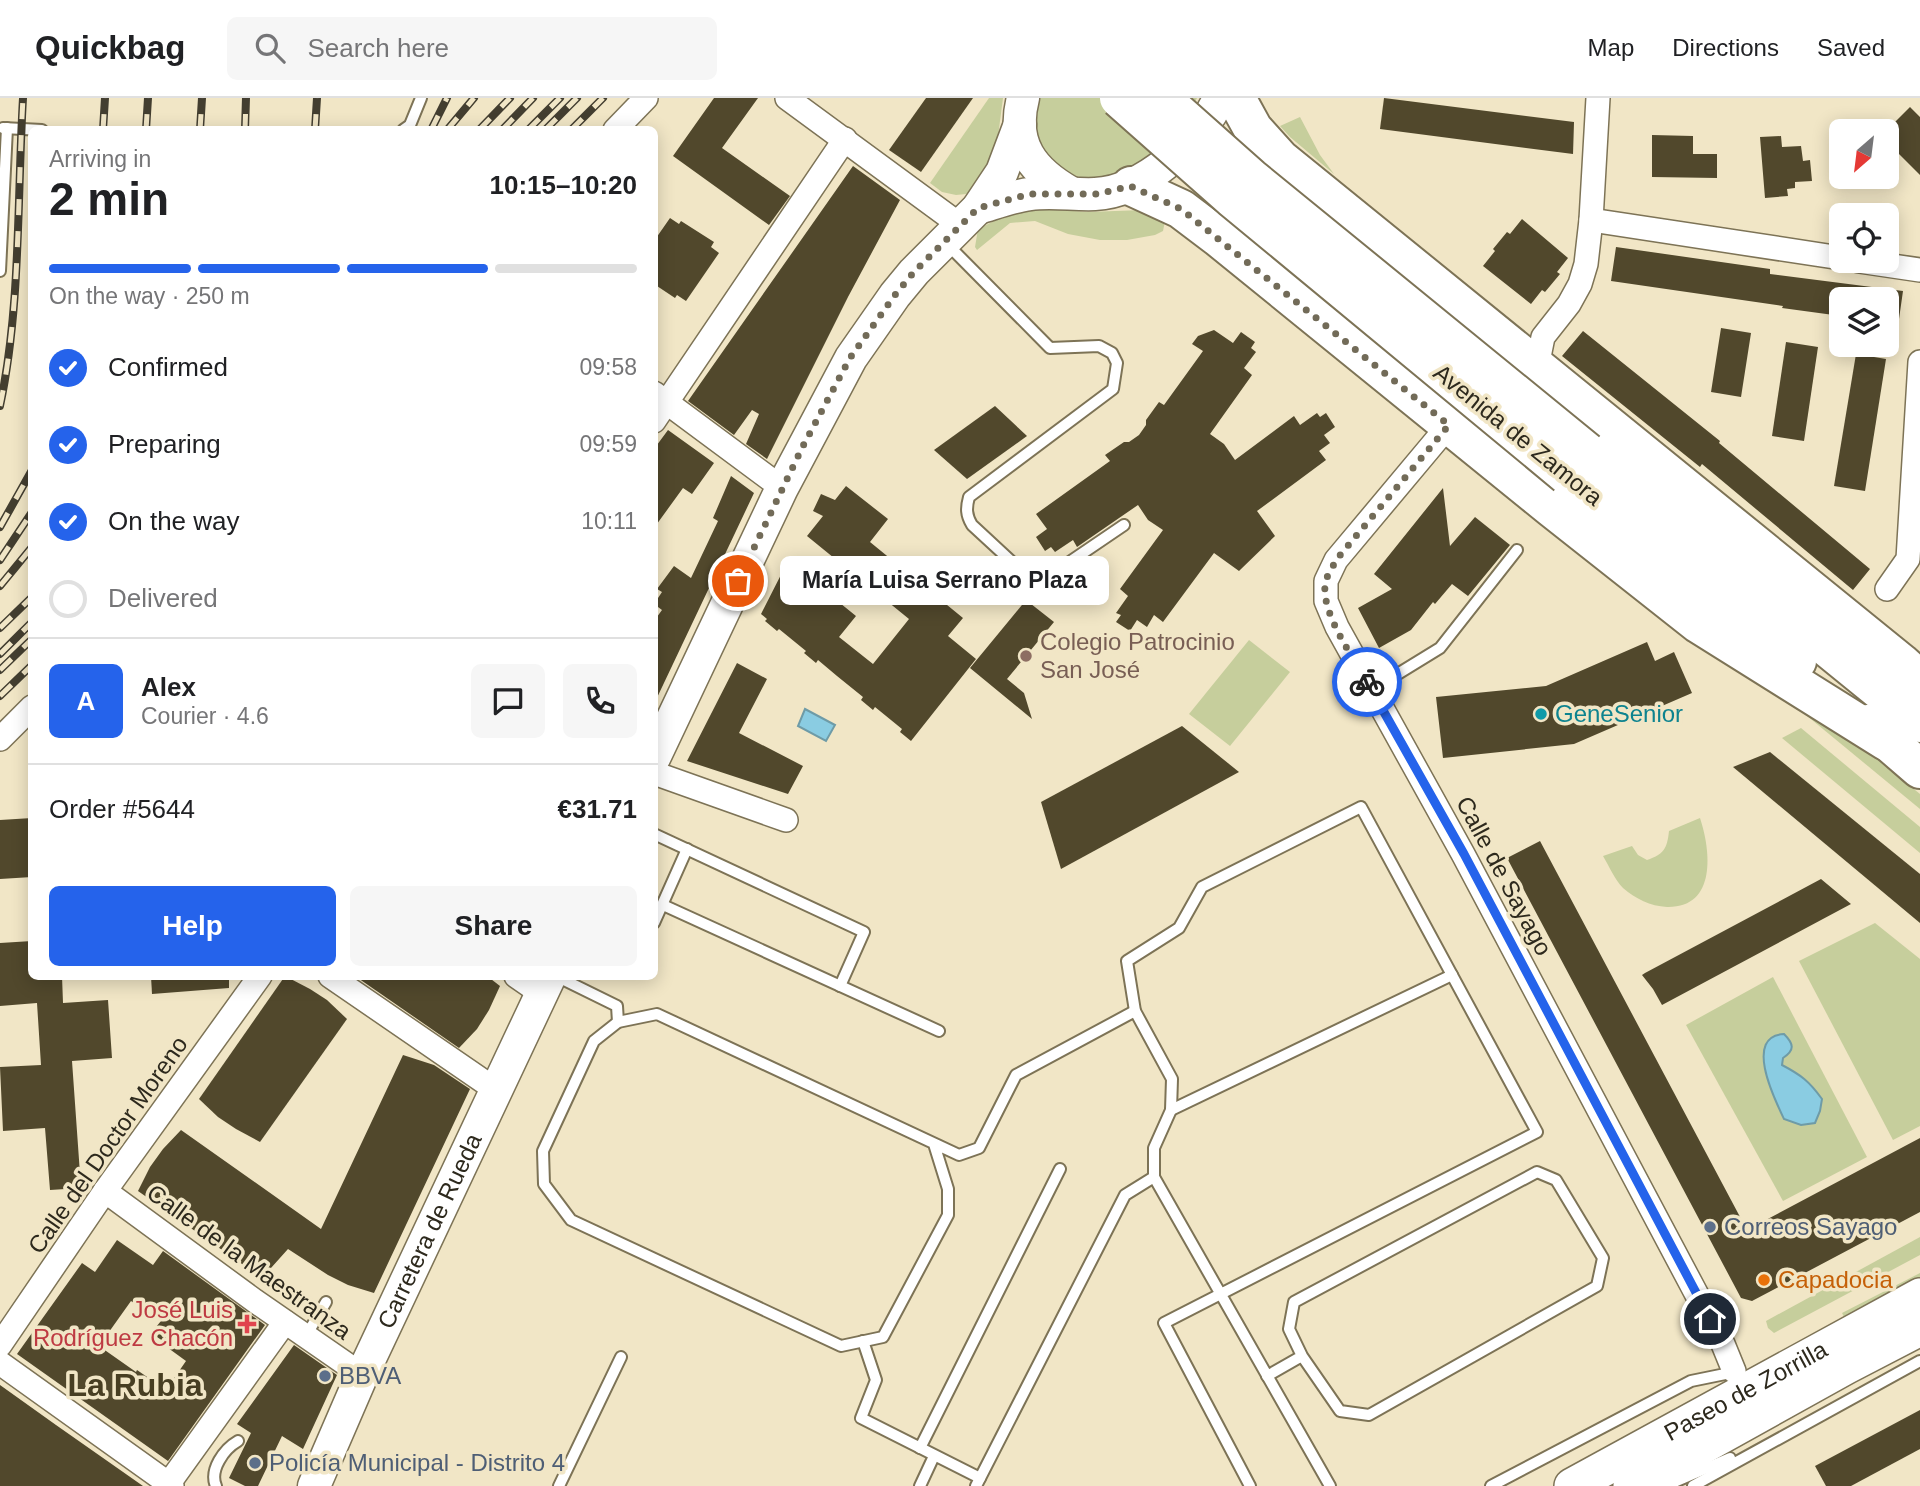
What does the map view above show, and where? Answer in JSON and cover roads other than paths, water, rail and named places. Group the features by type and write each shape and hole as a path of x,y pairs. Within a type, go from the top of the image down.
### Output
{"highway":[{"name":"Avenida de Zamora","path":"1119,98 1231,198 1920,723"},
{"name":"Avenida de Zamora","path":"1161,98 1920,769"},
{"path":"1237,98 1253,129 1280,159 1920,680"},
{"path":"1130,186 1181,209 1699,624 1886,741"}],"main road":[{"name":"Paseo de Zorrilla","path":"1573,1486 1749,1376 1920,1296"},
{"name":"Paseo de Zorrilla","path":"1631,1486 1920,1328"}],"street":[{"path":"619,126 646,98"},
{"path":"787,98 960,225"},
{"path":"960,225 1030,194 1098,194 1130,186 1171,159 1194,139 1219,98"},
{"path":"1536,367 1542,337 1569,304 1580,284 1586,264 1598,98"},
{"path":"1021,111 1024,148 1033,163 1051,181 1071,193"},
{"path":"658,750 782,488 850,358 895,295 960,225 1002,172 1021,111"},
{"path":"782,488 659,405 845,139"},
{"path":"1591,220 1829,256"},
{"path":"1899,267 1920,270"},
{"path":"1887,589 1908,559 1920,362"},
{"name":"Calle de Sayago","path":"1449,425 1336,560 1326,582 1326,601 1337,627 1464,854 1723,1344 1749,1376"},
{"path":"0,739 28,711"},
{"path":"658,774 786,821"},
{"name":"Calle del Doctor Moreno","path":"0,1345 105,1191 257,980"},
{"path":"336,980 496,1090"},
{"name":"Carretera de Rueda","path":"314,1486 362,1375 496,1090 541,981"},
{"name":"Calle de la Maestranza","path":"105,1191 362,1375"},
{"path":"0,1363 169,1485 285,1322"}],"lane":[{"path":"409,126 421,98"},
{"path":"0,271 4,128 28,129"},
{"path":"960,225 1050,348 1099,346 1112,353 1117,363 1113,389 969,497 967,516 972,525 1024,573 1046,578 1124,525"},
{"path":"1370,686 1396,675 1440,648 1517,550"},
{"path":"1250,1486 1164,1323 1221,1295 1537,1132 1361,807 1202,887 1179,928 1127,961 1135,1011 1172,1079 1171,1110 1154,1148 1154,1177 1221,1295 1267,1376 1330,1486"},
{"path":"658,836 864,932 840,986"},
{"path":"658,915 687,849"},
{"path":"663,905 939,1031"},
{"path":"1171,1110 1452,975"},
{"path":"541,981 617,1006 618,1022"},
{"path":"934,1144 948,1189 948,1215 883,1337 841,1346 571,1220 544,1184 543,1150 594,1041 618,1022 657,1014 959,1155 979,1148 1016,1074 1135,1011"},
{"path":"920,1448 1060,1169"},
{"path":"1537,1172 1556,1180 1603,1258 1597,1286 1369,1415 1340,1411 1303,1356 1289,1329 1294,1302 1537,1172"},
{"path":"863,1341 876,1380 861,1418 978,1482 1125,1195 1154,1177"},
{"path":"306,1336 326,1302"},
{"path":"1267,1376 1303,1356"},
{"path":"559,1486 621,1357"},
{"path":"1693,1486 1920,1361"},
{"path":"1491,1486 1691,1381 1749,1376"},
{"path":"1665,1486 1782,1436"},
{"path":"216,1486 215,1471 228,1449 238,1441"},
{"path":"919,1486 934,1456"}],"water":[{"path":"805,709 835,725 826,741 798,726"},
{"path":"1784,1034 1792,1047 1783,1058 1782,1065 1804,1079 1822,1099 1815,1123 1801,1125 1784,1119 1769,1084 1765,1070 1765,1045 1772,1037"}],"railway":[{"path":"0,406 15,291 23,98"},
{"path":"103,126 105,98"},
{"path":"146,126 148,98"},
{"path":"200,126 202,98"},
{"path":"245,126 246,98"},
{"path":"315,126 317,98"},
{"path":"433,126 447,98"},
{"path":"450,126 474,98"},
{"path":"483,126 510,98"},
{"path":"506,126 533,98"},
{"path":"532,126 560,98"},
{"path":"549,126 577,98"},
{"path":"575,126 603,98"},
{"path":"0,527 28,477"},
{"path":"0,560 28,518"},
{"path":"0,586 28,552"},
{"path":"0,628 28,601"},
{"path":"0,654 28,626"},
{"path":"0,670 28,643"},
{"path":"0,696 28,669"}],"place":[{"name":"María Luisa Serrano Plaza","path":"738,581"},
{"name":"Colegio Patrocinio San José","path":"1026,656"},
{"name":"GeneSenior","path":"1541,714"},
{"name":"Correos Sayago","path":"1710,1227"},
{"name":"Capadocia","path":"1764,1280"},
{"name":"José Luis Rodríguez Chacón","path":"247,1324"},
{"name":"BBVA","path":"325,1376"},
{"name":"Policía Municipal - Distrito 4","path":"255,1463"}],"district":[{"name":"La Rubia","path":"135,1385"}]}
